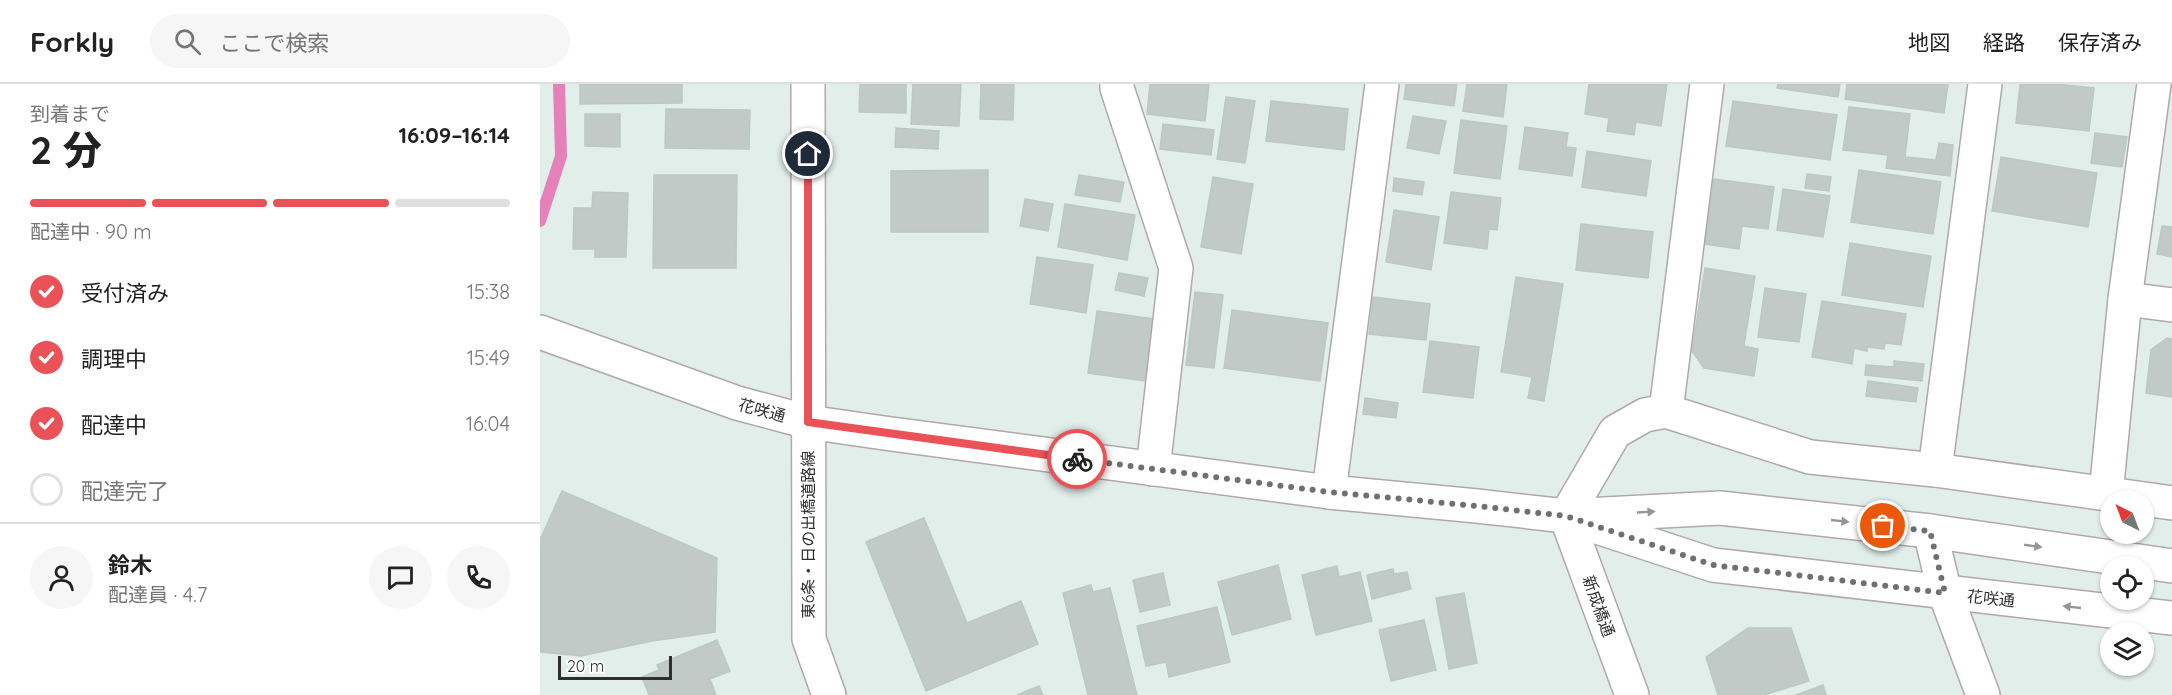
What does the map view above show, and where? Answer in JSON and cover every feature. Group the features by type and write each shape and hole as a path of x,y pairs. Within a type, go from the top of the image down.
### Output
{"street":[{"name":"東6条・日の出橋道路線","path":"808,84 809,639 829,695"},
{"path":"1117,84 1176,268 1153,469"},
{"path":"1329,492 1382,84"},
{"path":"1666,411 1707,84"},
{"path":"1935,471 1985,84"},
{"path":"2106,490 2125,299 2154,84"},
{"path":"2125,299 2172,305"},
{"name":"花咲通","path":"540,332 736,403 808,422 1329,492 1566,516 1720,508 1930,531 2172,566"},
{"path":"1566,516 1615,432 1645,415 1666,411 1810,457 2100,493"},
{"path":"2154,501 2172,503"},
{"name":"花咲通","path":"1566,516 1713,565 2172,618"},
{"name":"新成橋通","path":"1566,516 1632,695"},
{"path":"1930,531 1945,593 1983,695"}],"building":[{"path":"580,84 682,84 682,103 580,104"},
{"path":"860,84 906,84 906,113 859,112"},
{"path":"913,84 961,84 959,126 911,124"},
{"path":"981,84 1014,84 1013,120 980,119"},
{"path":"1150,84 1209,84 1205,121 1147,114"},
{"path":"1406,84 1457,84 1454,106 1404,99"},
{"path":"1467,84 1507,84 1503,117 1463,111"},
{"path":"1589,84 1667,84 1661,126 1636,122 1634,135 1607,131 1609,118 1585,114"},
{"path":"1778,84 1840,84 1838,97 1777,88"},
{"path":"1847,84 1948,84 1944,113 1845,99"},
{"path":"2020,84 2055,84 2094,88 2089,131 2016,123"},
{"path":"1226,97 1255,101 1245,163 1217,159"},
{"path":"1271,101 1348,109 1344,150 1266,141"},
{"path":"1733,101 1837,115 1830,160 1726,146"},
{"path":"1849,107 1910,114 1905,157 1936,160 1939,143 1953,145 1950,176 1886,168 1888,155 1843,150"},
{"path":"666,109 750,110 749,149 665,148"},
{"path":"585,114 620,114 620,147 585,146"},
{"path":"1413,116 1446,121 1439,154 1407,148"},
{"path":"1461,120 1507,126 1500,179 1454,173"},
{"path":"1163,124 1214,130 1211,155 1160,149"},
{"path":"1525,127 1568,133 1566,147 1576,148 1572,176 1519,169"},
{"path":"896,128 939,131 938,149 895,147"},
{"path":"2095,133 2127,137 2122,167 2091,163"},
{"path":"1587,151 1651,161 1646,196 1582,187"},
{"path":"2001,157 2097,173 2088,227 1992,211"},
{"path":"988,170 988,232 891,232 891,171"},
{"path":"1859,170 1941,182 1933,234 1851,222"},
{"path":"1807,174 1831,177 1829,191 1805,188"},
{"path":"654,175 737,175 736,268 653,268"},
{"path":"1079,175 1124,182 1120,202 1075,195"},
{"path":"1213,177 1253,184 1241,254 1201,247"},
{"path":"1394,178 1424,182 1422,195 1393,191"},
{"path":"1714,179 1774,187 1768,229 1742,226 1739,249 1705,244"},
{"path":"1783,189 1830,196 1823,237 1777,230"},
{"path":"593,192 628,193 626,257 595,257 595,249 573,249 574,208 592,208"},
{"path":"1451,192 1501,198 1497,230 1489,229 1487,249 1444,243"},
{"path":"1025,199 1053,204 1048,231 1020,226"},
{"path":"1065,204 1135,215 1127,260 1058,247"},
{"path":"1394,210 1439,217 1431,270 1386,262"},
{"path":"1581,224 1653,232 1648,278 1576,270"},
{"path":"2162,226 2172,227 2172,257 2157,254"},
{"path":"1850,243 1931,256 1923,307 1842,295"},
{"path":"1037,257 1093,265 1086,313 1030,304"},
{"path":"1705,268 1755,276 1744,346 1758,349 1754,376 1704,368 1692,351"},
{"path":"1119,273 1148,278 1144,296 1115,290"},
{"path":"1516,277 1563,284 1544,401 1528,398 1532,377 1501,372"},
{"path":"1765,288 1806,294 1799,342 1758,337"},
{"path":"1195,292 1223,295 1214,368 1186,365"},
{"path":"1373,297 1430,304 1426,340 1369,334"},
{"path":"1822,301 1906,314 1901,345 1885,343 1884,349 1867,347 1867,351 1854,348 1852,364 1812,357"},
{"path":"1232,310 1328,323 1320,381 1224,368"},
{"path":"1097,311 1154,319 1145,381 1088,373"},
{"path":"2167,338 2172,339 2172,397 2146,393 2151,350"},
{"path":"1430,341 1479,347 1473,398 1423,392"},
{"path":"1894,361 1924,364 1922,381 1865,375 1866,365 1894,367"},
{"path":"1868,381 1918,388 1916,402 1866,396"},
{"path":"1365,398 1398,403 1396,418 1363,414"},
{"path":"562,491 717,558 715,632 652,641 581,656 540,652 540,540"},
{"path":"924,518 967,623 1021,601 1038,644 926,691 866,542"},
{"path":"1278,565 1291,619 1232,635 1218,582"},
{"path":"1337,566 1339,577 1360,572 1372,621 1316,635 1302,575"},
{"path":"1393,569 1394,574 1407,572 1411,589 1372,599 1367,575"},
{"path":"1163,573 1170,605 1140,612 1133,580"},
{"path":"1091,585 1093,592 1110,588 1137,695 1088,695 1063,593"},
{"path":"1464,593 1477,663 1449,669 1436,598"},
{"path":"1217,607 1230,662 1169,677 1166,662 1146,666 1137,626"},
{"path":"1424,620 1436,670 1391,681 1379,630"},
{"path":"1748,628 1791,628 1809,681 1764,695 1718,695 1706,657"},
{"path":"717,640 730,671 710,679 716,695 649,695 642,677 659,670 657,665"},
{"path":"1823,685 1826,695 1796,695"},
{"path":"1039,686 1043,695 1017,695"}],"waterway":[{"path":"540,221 561,156 559,84"}],"way so far":[{"path":"1077,459 1329,492 1566,516 1713,565 1945,593 1930,531 1883,526"}],"route":[{"path":"808,154 808,422 1077,459"}]}
